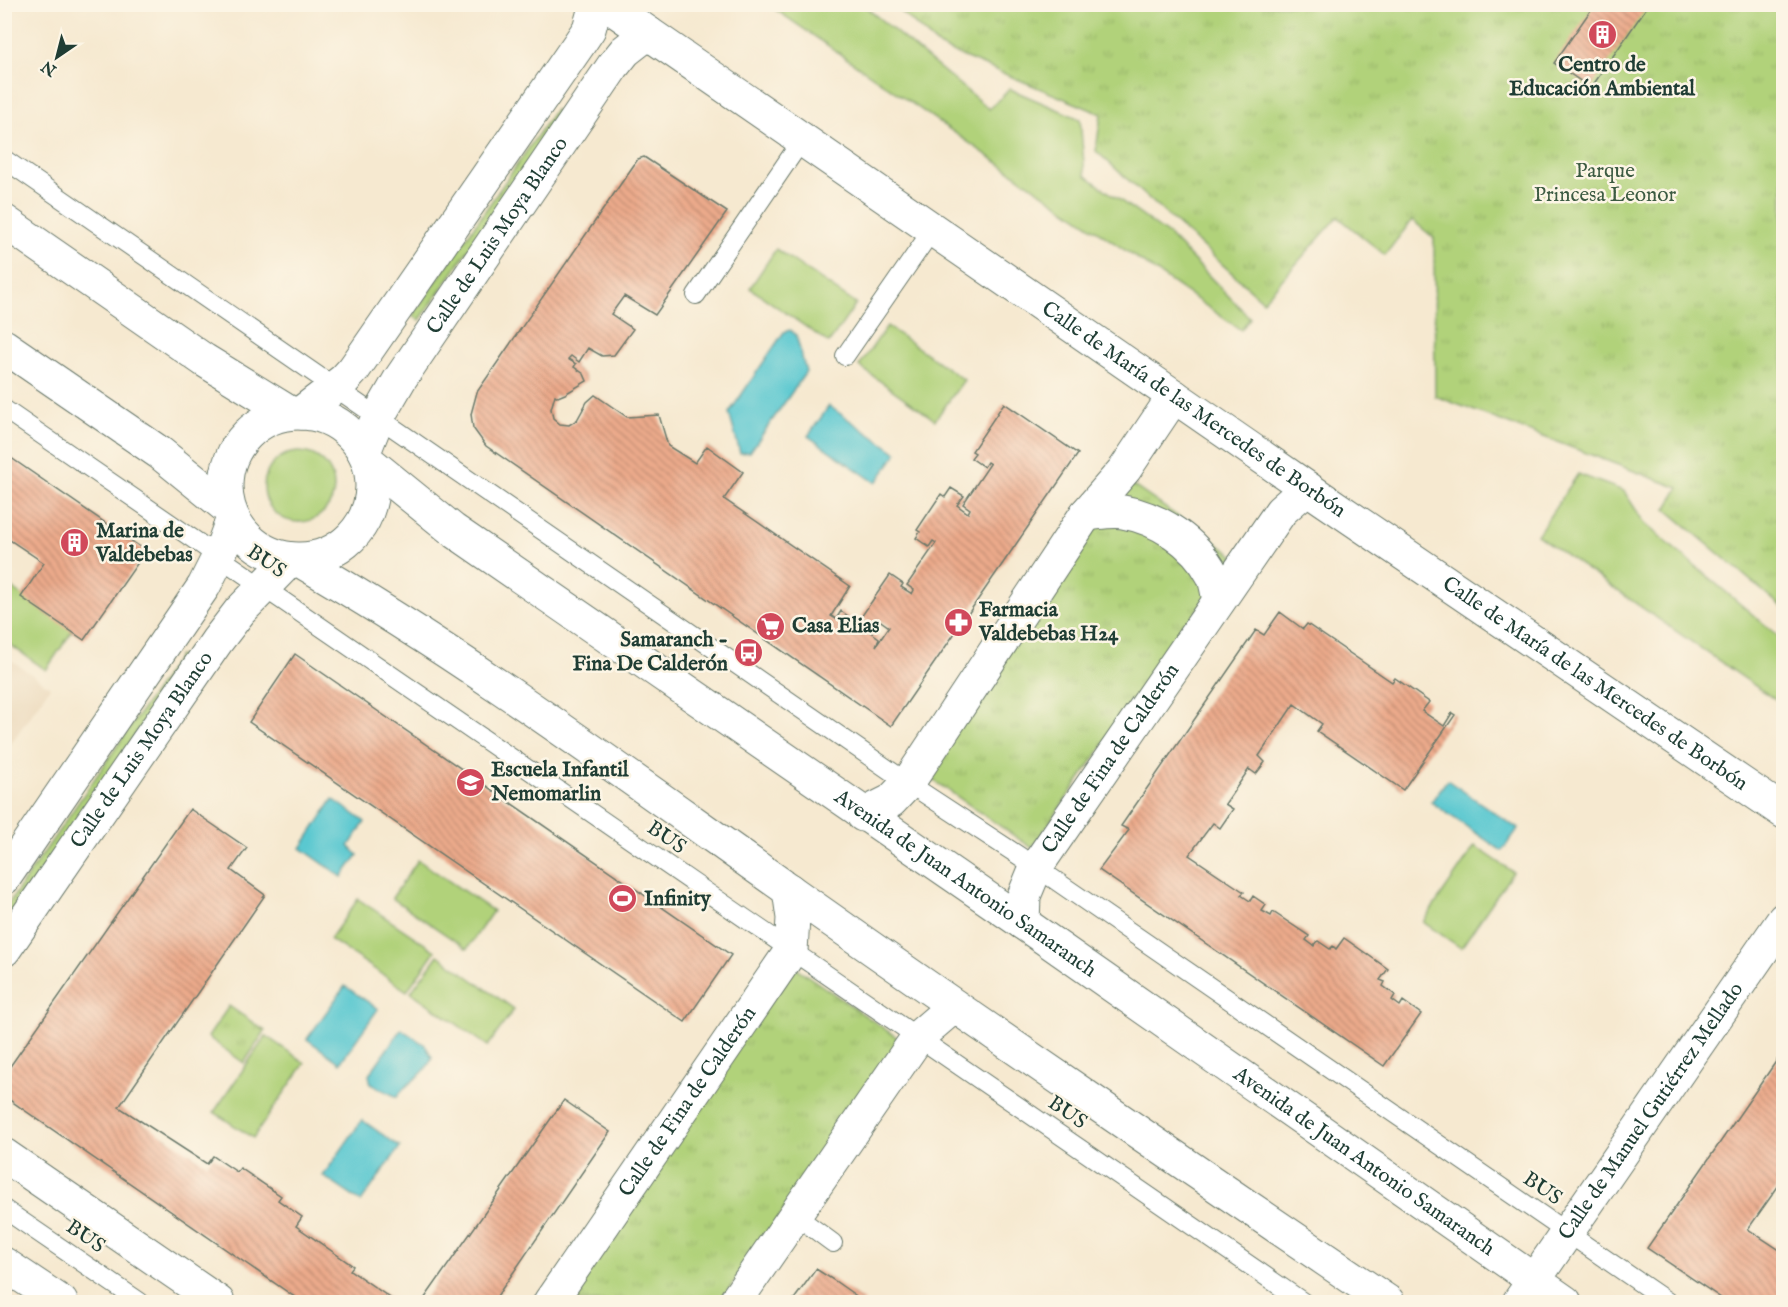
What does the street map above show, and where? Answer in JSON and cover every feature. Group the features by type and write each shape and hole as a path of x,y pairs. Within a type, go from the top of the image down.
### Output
{"street":[{"name":"Calle de Luis Moya Blanco","path":"296,413 335,387 354,369 589,29 596,4"},
{"name":"Calle de María de las Mercedes de Borbón","path":"606,4 1307,488 1784,812"},
{"name":"Calle de Luis Moya Blanco","path":"366,457 378,417 426,339 613,66 625,51 648,33"},
{"path":"4,221 204,360 296,413"},
{"path":"4,346 160,453 231,513"},
{"path":"863,815 891,801 908,783 1086,514 1125,469 1174,396"},
{"path":"296,413 320,416 340,425 354,437 366,457 372,475 371,502 358,531 334,551 322,556 295,559 276,556 255,545 240,530 231,513 225,481 235,450 253,428 266,420 296,413"},
{"name":"Avenida de Juan Antonio Samaranch","path":"366,457 459,535 1023,923 1527,1292 1565,1302"},
{"name":"Calle de Fina de Calderón","path":"1023,923 1023,896 1036,867 1281,511 1307,488"},
{"path":"1086,514 1122,511 1147,518 1170,530 1200,556 1213,575 1219,600"},
{"name":"Calle de Luis Moya Blanco","path":"4,878 183,618 219,556 231,513"},
{"name":"Calle de Luis Moya Blanco","path":"4,950 217,641 240,611 295,559"},
{"path":"295,559 393,616 746,858 954,1006 1388,1302"},
{"path":"789,890 793,918 791,951"},
{"name":"Calle de Manuel Gutiérrez Mellado","path":"1527,1292 1784,920"},
{"name":"Calle de Fina de Calderón","path":"550,1302 791,951"},
{"path":"735,1302 918,1037 954,1006"},
{"path":"4,1155 218,1302"},
{"path":"4,1264 61,1302"}],"lane":[{"path":"696,295 802,140"},
{"path":"4,159 908,783"},
{"path":"845,356 933,229"},
{"name":"BUS","path":"4,409 1303,1302"},
{"name":"BUS","path":"908,783 1036,867 1668,1302"},
{"name":"BUS","path":"4,1209 141,1302"},
{"path":"795,1215 833,1243"}],"shaded area":[{"path":"5,656 50,687 5,752"}],"green space":[{"path":"769,5 863,5 989,109 1010,89 1080,119 1085,175 1170,236 1250,318 1241,330"},
{"name":"Parque Princesa Leonor","path":"894,5 1783,5 1783,608 1666,509 1679,488 1435,396 1434,238 1412,220 1385,255 1338,217 1263,301 1096,151 1101,114 940,47"},
{"path":"555,110 562,114 420,320 412,316"},
{"path":"776,249 856,304 829,343 750,288"},
{"path":"887,326 964,380 935,420 859,366"},
{"path":"299,452 312,455 324,462 331,474 334,487 331,500 324,512 312,519 299,522 286,519 274,512 267,500 264,487 267,474 274,462 286,455"},
{"path":"1578,474 1624,491 1645,524 1783,640 1783,705 1537,535"},
{"path":"1125,480 1235,556 1032,848 923,773"},
{"path":"4,583 73,630 46,670 5,641"},
{"path":"179,656 186,661 5,923 5,909"},
{"path":"1475,846 1513,872 1461,948 1423,922"},
{"path":"418,860 493,911 467,949 392,898"},
{"path":"358,899 435,951 407,991 330,939"},
{"path":"438,955 514,1009 488,1046 411,992"},
{"path":"792,965 902,1041 720,1302 558,1302"},
{"path":"229,1006 265,1031 244,1063 208,1037"},
{"path":"266,1036 305,1063 253,1138 214,1112"}],"water":[{"path":"790,330 796,335 806,372 750,452 740,453 729,413 784,332"},
{"path":"829,406 897,453 876,483 808,436"},
{"path":"1447,780 1518,829 1502,851 1431,802"},
{"path":"333,799 365,822 349,846 358,855 342,877 301,848"},
{"path":"345,986 378,1009 340,1063 307,1039"},
{"path":"401,1029 425,1045 432,1057 421,1074 397,1097 371,1084 369,1075"},
{"path":"362,1120 400,1147 361,1202 323,1176"}],"building":[{"name":"Centro de Educación Ambiental","path":"1595,4 1649,4 1591,88 1554,63"},
{"path":"644,157 727,212 655,315 624,296 611,314 633,329 614,355 602,356 588,348 579,362 571,356 568,359 576,364 574,367 584,374 587,381 565,394 558,397 555,395 551,409 553,418 560,424 569,425 577,420 587,402 595,395 627,417 659,415 668,446 695,463 707,446 743,472 724,499 850,586 831,616 836,619 841,611 879,638 876,646 889,627 878,619 874,626 861,617 890,575 903,584 901,587 912,594 914,590 907,585 936,543 933,541 929,547 916,538 920,532 917,530 941,494 945,497 951,488 964,496 957,505 968,513 970,509 963,504 990,464 987,462 984,467 971,458 975,453 972,451 1004,403 1078,454 891,726 486,446 473,428 471,414 477,392 638,159"},
{"name":"Marina de Valdebebas","path":"4,453 146,551 84,640 21,597 44,563 4,536"},
{"path":"1280,612 1303,629 1307,624 1392,682 1395,678 1429,702 1422,711 1444,726 1452,713 1455,715 1403,790 1317,731 1322,724 1294,704 1259,756 1265,762 1256,774 1249,769 1225,804 1233,809 1220,828 1213,823 1189,855 1244,892 1241,895 1250,901 1253,896 1266,905 1262,911 1271,916 1273,912 1309,936 1306,940 1314,946 1318,941 1330,949 1333,946 1336,949 1344,938 1388,969 1380,980 1385,982 1383,986 1395,995 1392,1000 1400,1006 1403,1001 1421,1014 1384,1066 1099,870 1129,830 1121,826 1256,630 1264,635"},
{"path":"295,654 731,955 685,1022 249,722"},
{"path":"190,809 247,848 231,870 265,895 119,1107 207,1164 213,1156 237,1172 240,1168 281,1196 278,1200 302,1217 296,1226 353,1266 350,1270 396,1302 302,1302 4,1096 4,1075"},
{"path":"1784,1050 1784,1178 1748,1229 1784,1253 1784,1302 1727,1302 1647,1248"},
{"path":"564,1100 610,1132 493,1302 422,1302"},
{"path":"816,1269 835,1281 865,1302 792,1302"}],"place":[{"name":"Centro de Educación Ambiental","path":"1602,34"},
{"name":"Marina de Valdebebas","path":"75,543"},
{"name":"Farmacia Valdebebas H24","path":"958,622"},
{"name":"Casa Elias","path":"771,626"},
{"name":"Samaranch - Fina De Calderón","path":"749,652"},
{"name":"Escuela Infantil Nemomarlin","path":"470,782"},
{"name":"Infinity","path":"623,899"}]}
